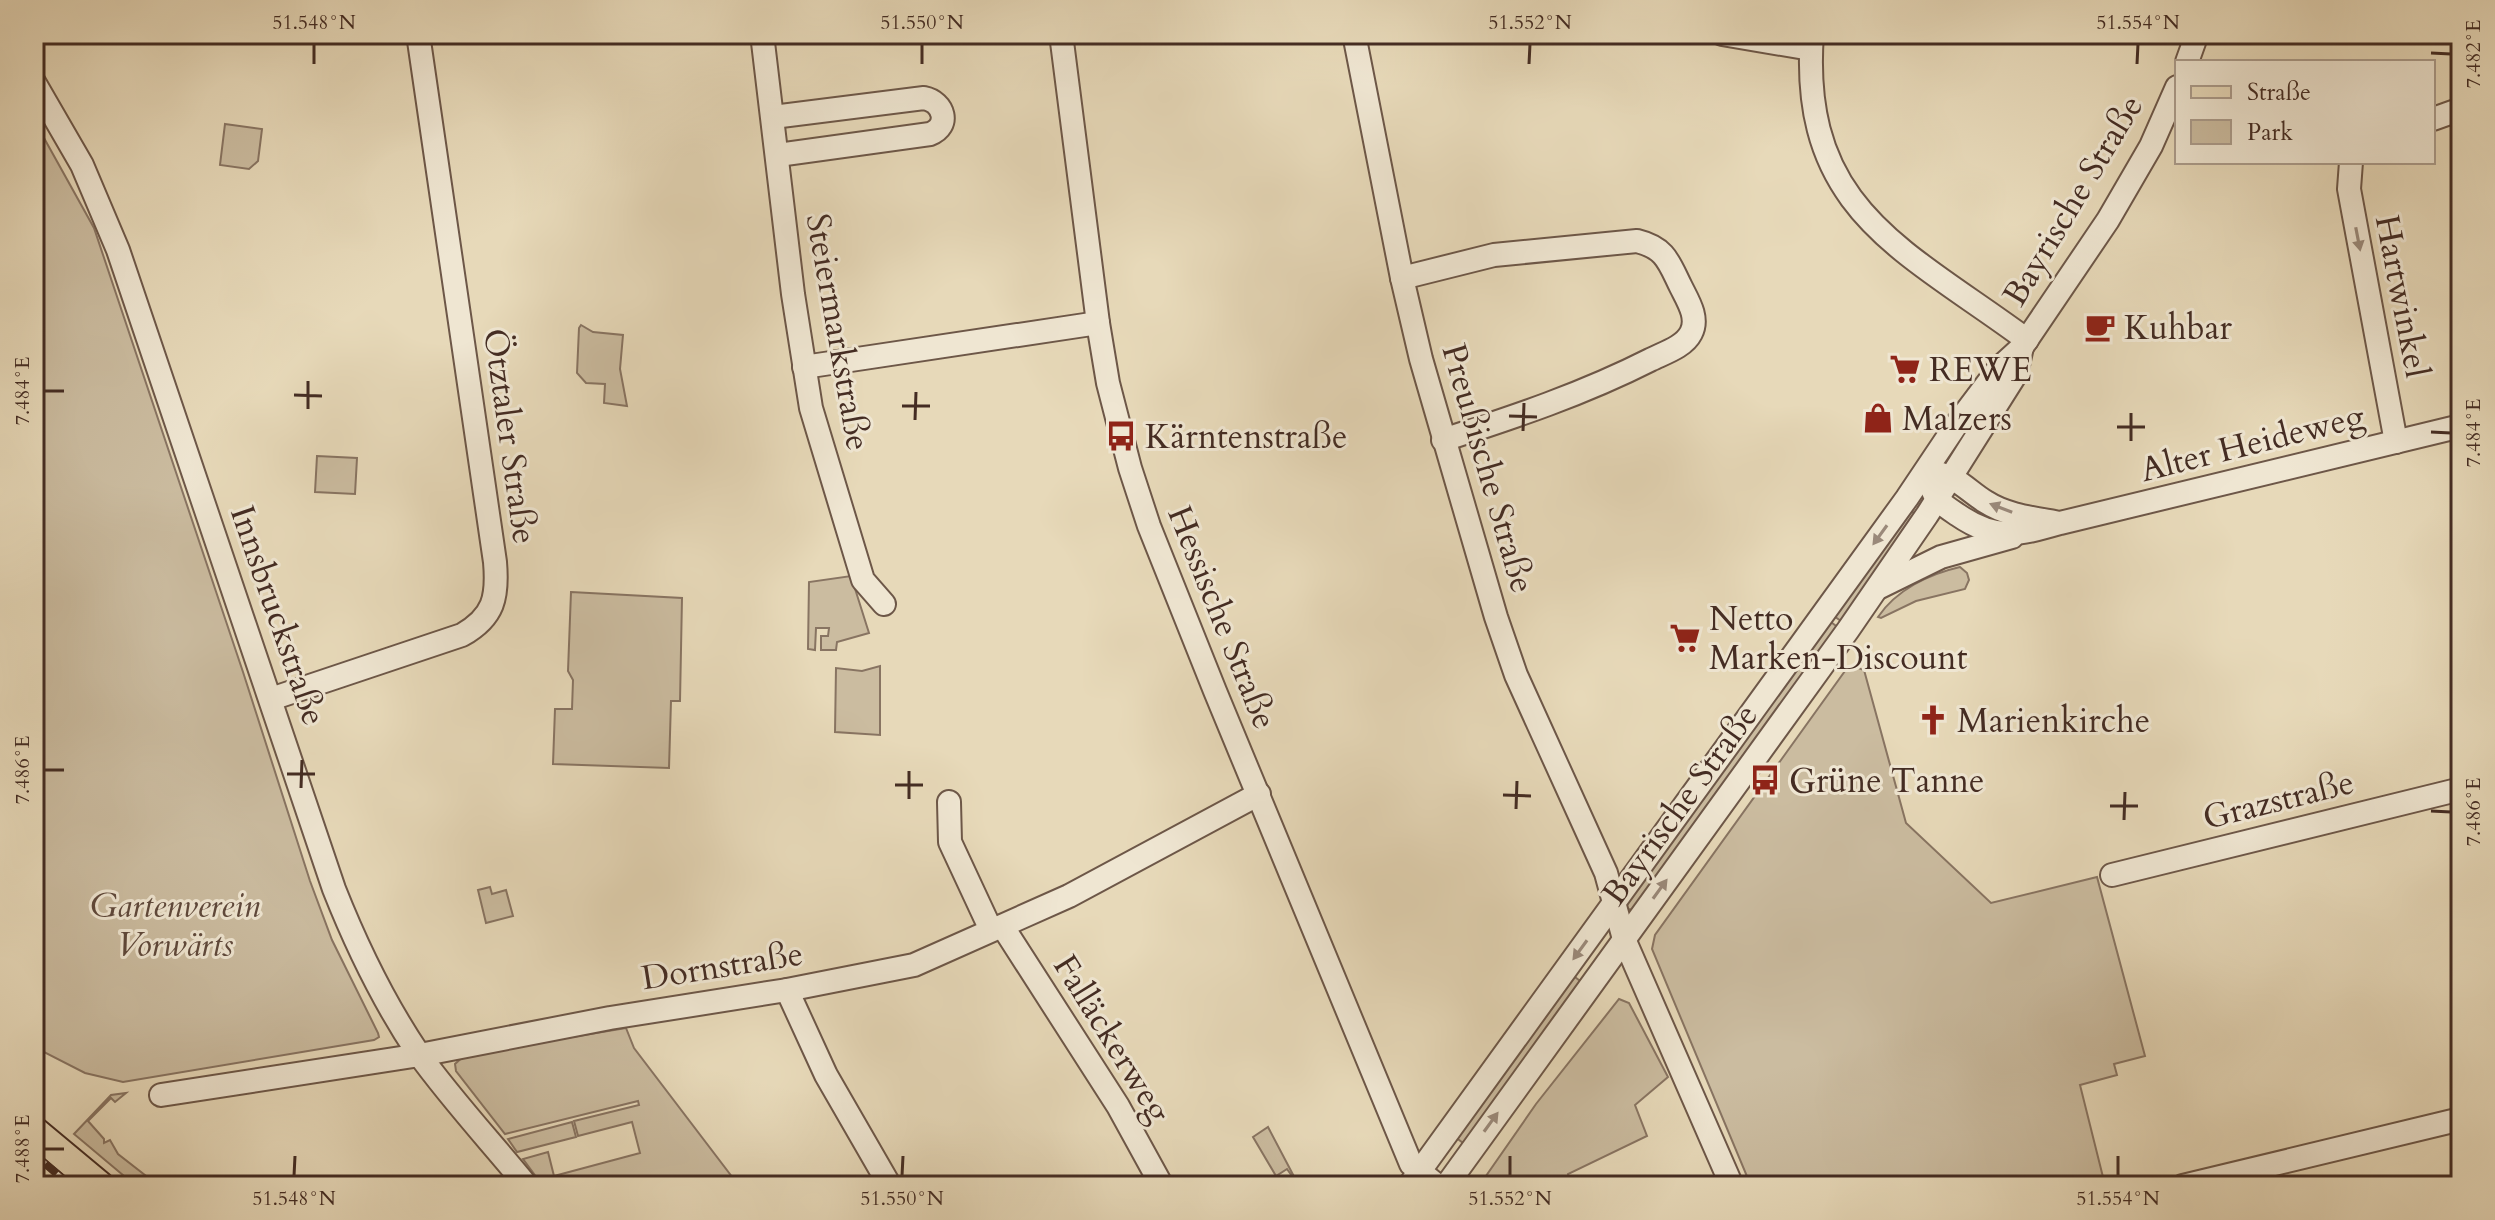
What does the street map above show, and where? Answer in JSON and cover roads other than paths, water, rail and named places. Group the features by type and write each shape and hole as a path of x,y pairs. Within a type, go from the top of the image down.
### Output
{"main road":[{"path":"34,1131 100,1186"}],"street":[{"name":"Ötztaler Straße","path":"271,699 462,635 483,622 494,599 497,585 495,562 418,34"},
{"name":"Steiermarkstraße","path":"762,34 793,294 818,435 863,580 884,604"},
{"name":"Hessische Straße","path":"1061,34 1098,323 1115,409 1145,515 1411,1164 1414,1179 1438,1186"},
{"name":"Preußische Straße","path":"1354,34 1402,278 1443,440 1516,675 1606,873 1613,903"},
{"path":"1722,34 1812,42 1811,90 1821,141 1841,186 1857,207 1899,249 2024,344"},
{"path":"2188,60 2197,34"},
{"name":"Innsbruckstraße","path":"34,82 82,165 118,250 352,935 383,996 420,1055 527,1186"},
{"name":"Bayrische Straße","path":"1414,1179 1999,368 2024,344 2108,220 2151,146 2175,92"},
{"path":"773,117 924,98 939,105 943,114 942,124 930,134 778,155"},
{"path":"2435,118 2461,109"},
{"name":"Hartwinkel","path":"2351,164 2349,189 2396,442"},
{"path":"1402,278 1494,255 1637,241 1659,249 1666,257 1695,320 1692,333 1683,344 1643,364 1555,403 1443,440"},
{"path":"804,367 1098,323"},
{"name":"Bayrische Straße","path":"1446,1186 1875,589 2016,374 2024,344"},
{"name":"Alter Heideweg","path":"1936,500 1973,525 1998,533 2022,534 2461,426"},
{"path":"1925,471 1936,500"},
{"name":"Alter Heideweg","path":"1925,471 1951,476 1996,507 2021,516 2060,523"},
{"path":"1875,589 1941,557 2022,534"},
{"name":"Grazstraße","path":"2112,875 2461,789"},
{"name":"Dornstraße","path":"161,1095 420,1055 914,965 933,959 1134,864 1259,794"},
{"name":"Falläckerweg","path":"949,802 950,842 997,929 1118,1106 1162,1186"},
{"name":"Bayrische Straße","path":"1613,903 1624,939"},
{"path":"1624,939 1732,1186"},
{"path":"787,990 826,1075 890,1186"},
{"path":"2183,1186 2461,1119"}],"railway":[{"path":"34,1154 71,1186"}],"place":[{"name":"Kuhbar","path":"2100,327"},
{"name":"REWE","path":"1905,369"},
{"name":"Malzers","path":"1878,418"},
{"name":"Kärntenstraße","path":"1121,436"},
{"name":"Netto Marken-Discount","path":"1685,638"},
{"name":"Marienkirche","path":"1933,720"},
{"name":"Grüne Tanne","path":"1765,780"}],"park label":[{"name":"Gartenverein Vorwärts","path":"175,924"}]}
